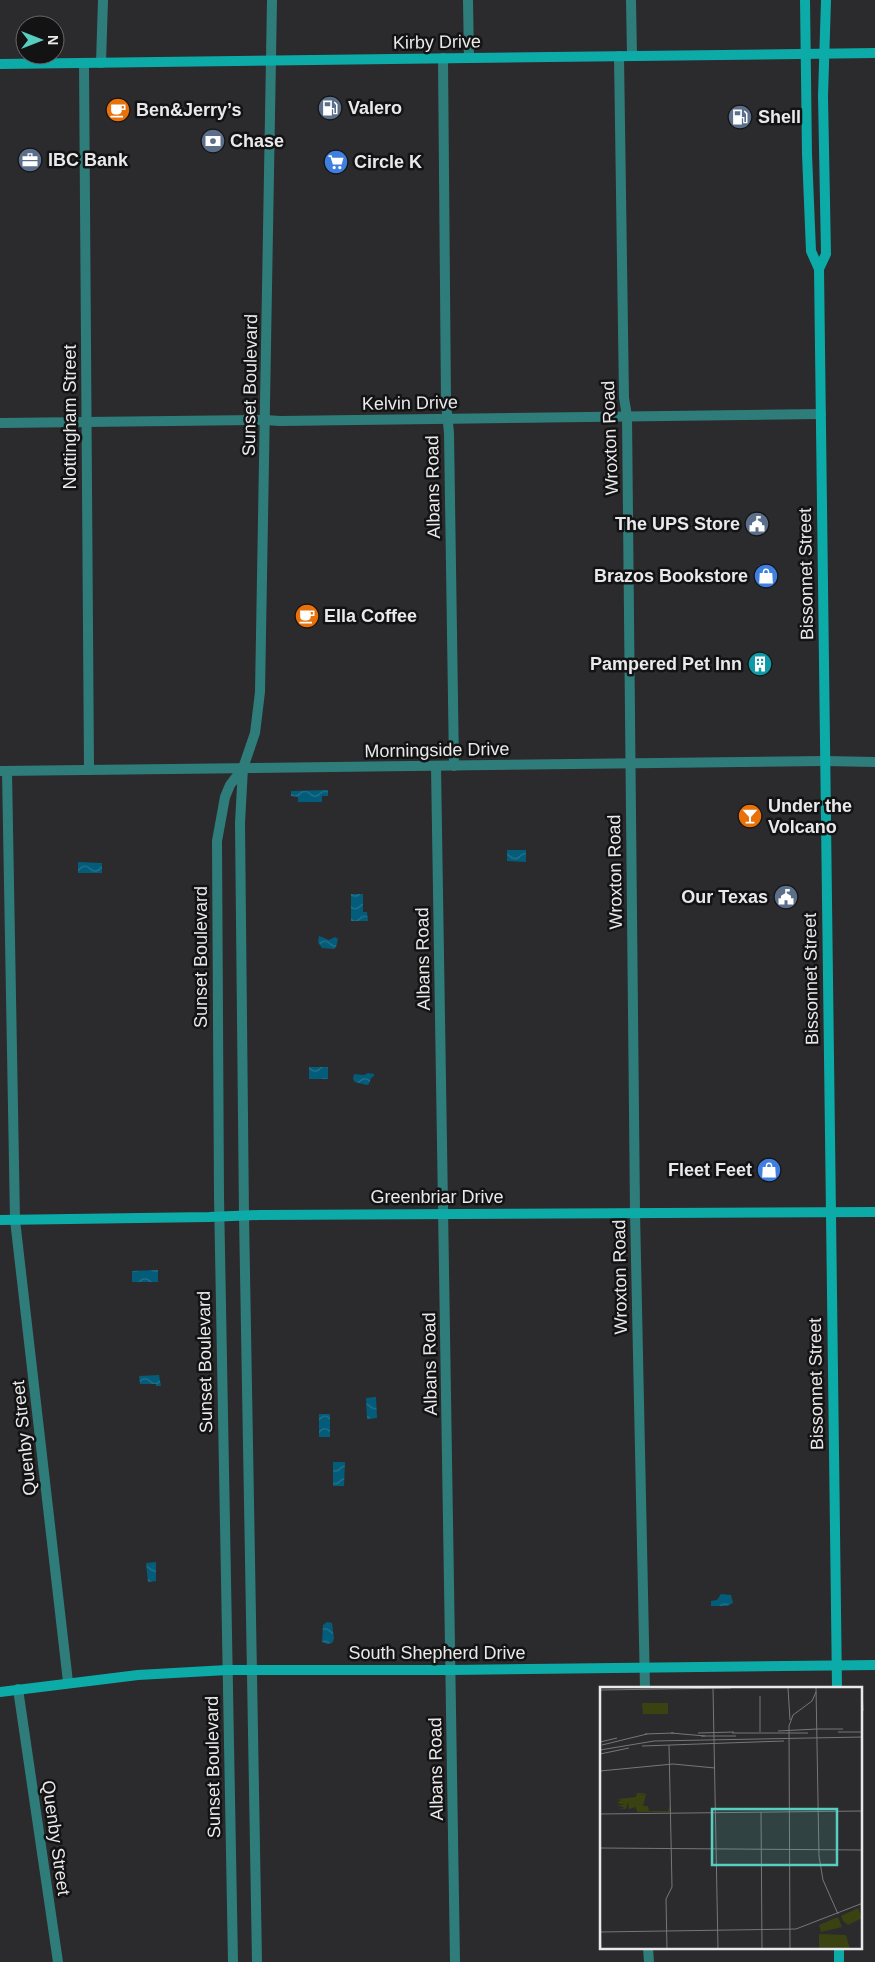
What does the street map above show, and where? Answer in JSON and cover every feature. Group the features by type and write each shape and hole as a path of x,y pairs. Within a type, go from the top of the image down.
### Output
{"main road":[{"name":"Bissonnet Street","path":"805,0 807,154 811,251 819,270 837,1687"},
{"name":"Bissonnet Street","path":"819,270 826,254 824,106 826,0"},
{"name":"Kirby Drive","path":"0,64 875,53"},
{"name":"Greenbriar Drive","path":"0,1220 244,1215 875,1212"},
{"name":"South Shepherd Drive","path":"0,1692 68,1682 138,1675 227,1670 451,1670 875,1665"}],"street":[{"path":"101,63 103,0"},
{"name":"Sunset Boulevard","path":"256,1962 240,833 243,768 255,733 260,692 272,0"},
{"path":"468,0 469,58"},
{"path":"632,0 632,56"},
{"name":"Wroxton Road","path":"619,56 624,398 627,416 635,1212 645,1687"},
{"name":"Albans Road","path":"443,58 447,418 454,766"},
{"name":"Nottingham Street","path":"84,63 89,770"},
{"name":"Kelvin Drive","path":"0,423 821,414"},
{"name":"Morningside Drive","path":"3,771 875,762"},
{"name":"Albans Road","path":"436,766 455,1962"},
{"name":"Sunset Boulevard","path":"233,1962 219,1217 217,840 225,797 230,785 243,768"},
{"name":"Quenby Street","path":"3,771 16,1220 68,1682"},
{"name":"Quenby Street","path":"18,1689 58,1962"}],"water":[{"path":"328,790 328,796 322,796 322,802 298,802 298,797 291,796 291,791"},
{"path":"507,850 526,850 526,862 507,861"},
{"path":"78,862 102,863 102,873 78,873"},
{"path":"351,894 363,894 363,912 367,912 368,921 351,921"},
{"path":"319,936 329,940 335,937 338,939 336,947 334,949 322,948 318,942"},
{"path":"309,1067 328,1067 328,1079 309,1079"},
{"path":"368,1073 374,1074 374,1076 367,1085 355,1082 353,1079 354,1074 364,1075"},
{"path":"158,1270 158,1282 132,1282 132,1271"},
{"path":"159,1375 161,1386 156,1386 156,1384 140,1384 139,1376"},
{"path":"376,1397 377,1418 367,1419 366,1398"},
{"path":"319,1414 330,1414 330,1437 319,1437"},
{"path":"333,1462 345,1462 344,1486 333,1486"},
{"path":"156,1562 156,1581 148,1582 146,1563"},
{"path":"721,1594 731,1595 733,1603 727,1606 711,1606 711,1601 717,1600"},
{"path":"327,1622 332,1623 334,1639 332,1643 327,1644 322,1642 323,1625"}],"place":[{"name":"Valero","path":"330,108"},
{"name":"Ben&Jerry’s","path":"118,110"},
{"name":"Shell","path":"740,117"},
{"name":"Chase","path":"213,141"},
{"name":"IBC Bank","path":"30,160"},
{"name":"Circle K","path":"336,162"},
{"name":"The UPS Store","path":"757,524"},
{"name":"Brazos Bookstore","path":"766,576"},
{"name":"Ella Coffee","path":"307,616"},
{"name":"Pampered Pet Inn","path":"760,664"},
{"name":"Under the Volcano","path":"750,816"},
{"name":"Our Texas","path":"786,897"},
{"name":"Fleet Feet","path":"769,1170"}]}
